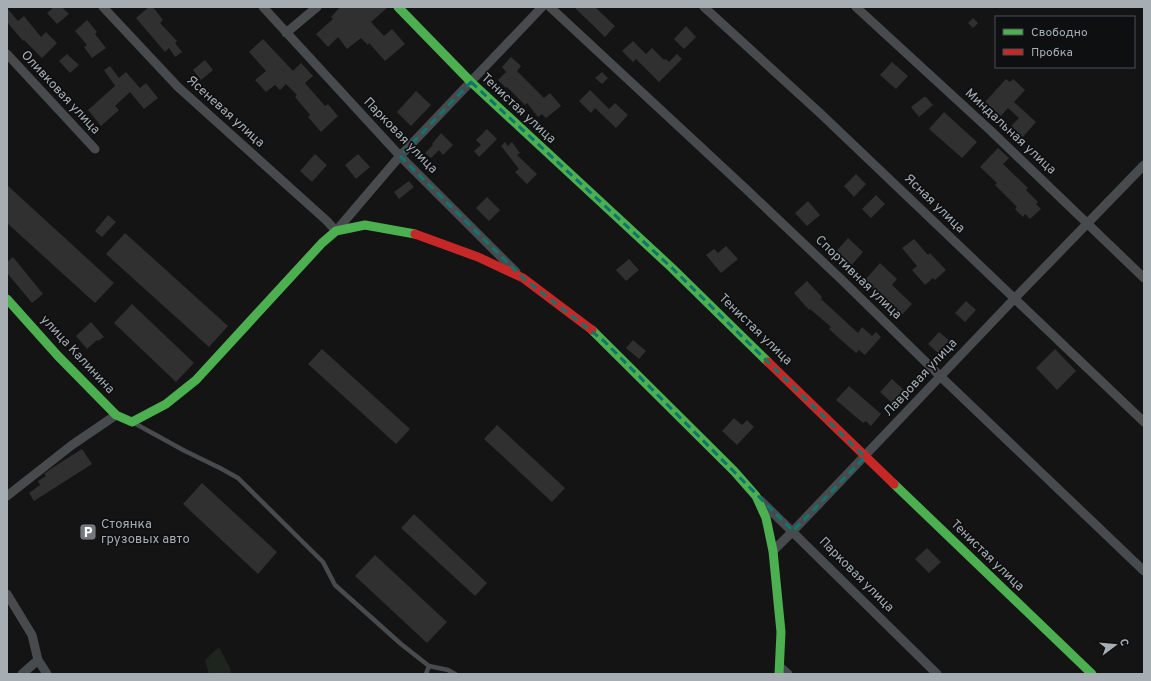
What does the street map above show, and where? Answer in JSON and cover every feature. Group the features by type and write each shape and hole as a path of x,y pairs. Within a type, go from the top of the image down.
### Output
{"street":[{"name":"Ясеневая улица","path":"103,7 178,87 327,221 336,231"},
{"name":"Парковая улица","path":"263,7 400,156 523,278"},
{"path":"286,33 317,7"},
{"name":"Тенистая улица","path":"398,7 471,82 672,268 865,457 1092,674"},
{"path":"132,422 160,408 180,395 196,380 313,252 336,231 400,156 542,7"},
{"name":"Спортивная улица","path":"550,7 844,282 1144,571"},
{"name":"Ясная улица","path":"704,7 821,114 1144,422"},
{"name":"Миндальная улица","path":"856,7 991,131 1144,278"},
{"name":"Оливковая улица","path":"7,54 95,149"},
{"name":"Лавровая улица","path":"773,551 865,457 1014,298 1144,165"},
{"path":"336,231 365,225 380,227 417,235 478,257 523,278 604,341 734,471 756,496 766,518 773,551 780,625 780,670 788,674"},
{"name":"улица Калинина","path":"7,299 58,356 116,415 132,422"},
{"path":"7,496 72,445 116,415"},
{"name":"Парковая улица","path":"756,496 938,674"},
{"path":"7,594 32,635 38,660 47,674"},
{"path":"22,674 38,660"}],"lane":[{"path":"132,422 185,452 238,478 323,562 335,585 401,644 430,666 448,670 454,674"},
{"path":"426,674 430,666"}],"highlighted area":[{"path":"471,82 672,268 865,457 793,531 604,341 523,278 400,156"}],"shaded area":[{"path":"219,647 230,668 231,674 209,674 205,660"}],"building":[{"path":"54,7 62,7 69,14 57,24 47,13"},
{"path":"149,7 153,7 163,20 160,23 177,41 175,43 182,52 175,57 169,48 165,52 136,18"},
{"path":"340,7 388,7 371,22 384,36 392,29 405,44 385,61 369,43 368,45 361,38 347,49 338,37 328,47 316,34 333,19 331,17"},
{"path":"574,7 595,7 615,26 605,37"},
{"path":"7,8 18,21 24,16 41,37 46,32 57,43 42,58 24,40 23,41 7,22"},
{"path":"973,18 978,23 973,28 968,23"},
{"path":"87,20 97,32 95,34 106,48 92,58 84,47 87,45 75,31"},
{"path":"686,26 696,37 684,49 674,39"},
{"path":"263,39 293,71 301,63 313,76 305,83 325,106 328,104 338,116 321,132 308,117 310,115 295,97 297,95 286,84 280,90 275,85 266,92 255,80 266,71 249,52"},
{"path":"633,41 646,54 652,48 664,60 666,59 669,62 677,54 682,59 659,82 636,59 633,62 622,51"},
{"path":"67,54 79,65 70,73 59,61"},
{"path":"511,57 521,66 517,71 544,98 550,93 561,106 546,118 542,114 538,117 527,103 525,105 498,80 506,72 502,67"},
{"path":"205,60 213,70 201,80 193,70"},
{"path":"892,62 908,76 896,89 880,75"},
{"path":"110,66 119,78 126,72 140,88 146,83 158,98 144,109 130,92 115,106 119,110 101,126 88,110 115,86 104,70"},
{"path":"602,72 608,78 602,84 595,78"},
{"path":"487,78 496,89 493,91 483,82"},
{"path":"1006,79 1010,82 1013,79 1025,90 1014,102 1036,122 1023,137 1011,126 1019,118 1008,108 1001,116 985,102"},
{"path":"590,90 609,109 615,103 628,115 616,128 595,108 591,113 579,101"},
{"path":"416,91 431,105 411,126 397,112"},
{"path":"926,97 933,105 919,117 911,107"},
{"path":"944,112 977,142 962,158 929,129"},
{"path":"487,129 497,139 479,157 474,151 481,145 476,140"},
{"path":"441,133 453,145 443,155 439,150 431,158 425,153 433,145 432,144"},
{"path":"505,142 508,146 512,142 520,153 517,155 537,174 527,184 515,172 519,169 501,146"},
{"path":"998,148 1009,158 1003,164 1028,188 1026,190 1038,202 1036,204 1041,209 1030,219 1025,214 1023,217 1015,209 1017,207 995,185 997,183 980,167"},
{"path":"315,154 327,165 312,182 300,171"},
{"path":"358,154 370,167 356,179 345,165"},
{"path":"856,174 866,184 854,197 844,186"},
{"path":"409,181 414,187 399,199 394,192"},
{"path":"7,185 114,283 95,303 7,223"},
{"path":"876,195 885,204 871,218 862,209"},
{"path":"487,197 500,210 489,221 476,208"},
{"path":"808,201 820,215 807,226 795,213"},
{"path":"108,215 116,222 102,237 95,231"},
{"path":"125,233 228,326 209,347 106,254"},
{"path":"848,238 863,252 849,268 834,254"},
{"path":"914,239 928,255 930,253 946,270 935,280 933,278 925,285 912,270 917,266 902,248"},
{"path":"726,246 738,259 721,273 706,255 714,249 718,253"},
{"path":"13,257 43,294 32,303 7,273 7,262"},
{"path":"629,259 639,270 626,281 616,270"},
{"path":"880,263 897,279 892,285 912,304 900,317 890,307 891,305 864,281"},
{"path":"807,281 822,297 821,299 858,333 862,327 872,336 876,332 881,337 865,355 859,350 856,353 829,329 831,327 810,309 809,310 794,293"},
{"path":"966,301 976,310 965,322 955,313"},
{"path":"132,304 194,363 176,382 114,323"},
{"path":"91,322 104,337 98,341 97,340 87,349 76,336"},
{"path":"939,332 950,341 939,354 928,344"},
{"path":"633,340 646,351 639,359 626,348"},
{"path":"322,349 410,429 396,444 308,364"},
{"path":"1055,349 1076,371 1057,390 1036,368"},
{"path":"892,379 904,390 892,403 880,392"},
{"path":"849,386 881,414 871,426 866,421 863,423 836,400"},
{"path":"734,418 742,425 747,420 754,427 737,445 722,431"},
{"path":"497,425 565,488 552,502 484,439"},
{"path":"82,449 92,464 34,501 29,493 40,485 38,481 46,476 44,474"},
{"path":"202,483 277,552 258,574 183,504"},
{"path":"414,514 487,583 475,596 401,528"},
{"path":"927,548 941,562 929,573 915,559"},
{"path":"375,555 447,622 427,643 355,576"}],"traffic: fast":[{"path":"398,7 471,82 672,268 768,362"},
{"path":"7,299 58,356 116,415 132,422 166,404 196,380 322,243 336,231 365,225 415,234"},
{"path":"592,330 734,471 756,496 766,518 773,551 781,632 779,674"},
{"path":"894,484 1092,674"}],"traffic: jam":[{"path":"415,234 478,257 523,278 592,330"},
{"path":"768,362 894,484"}],"place":[{"name":"Стоянка грузовых авто","path":"88,532"}]}
